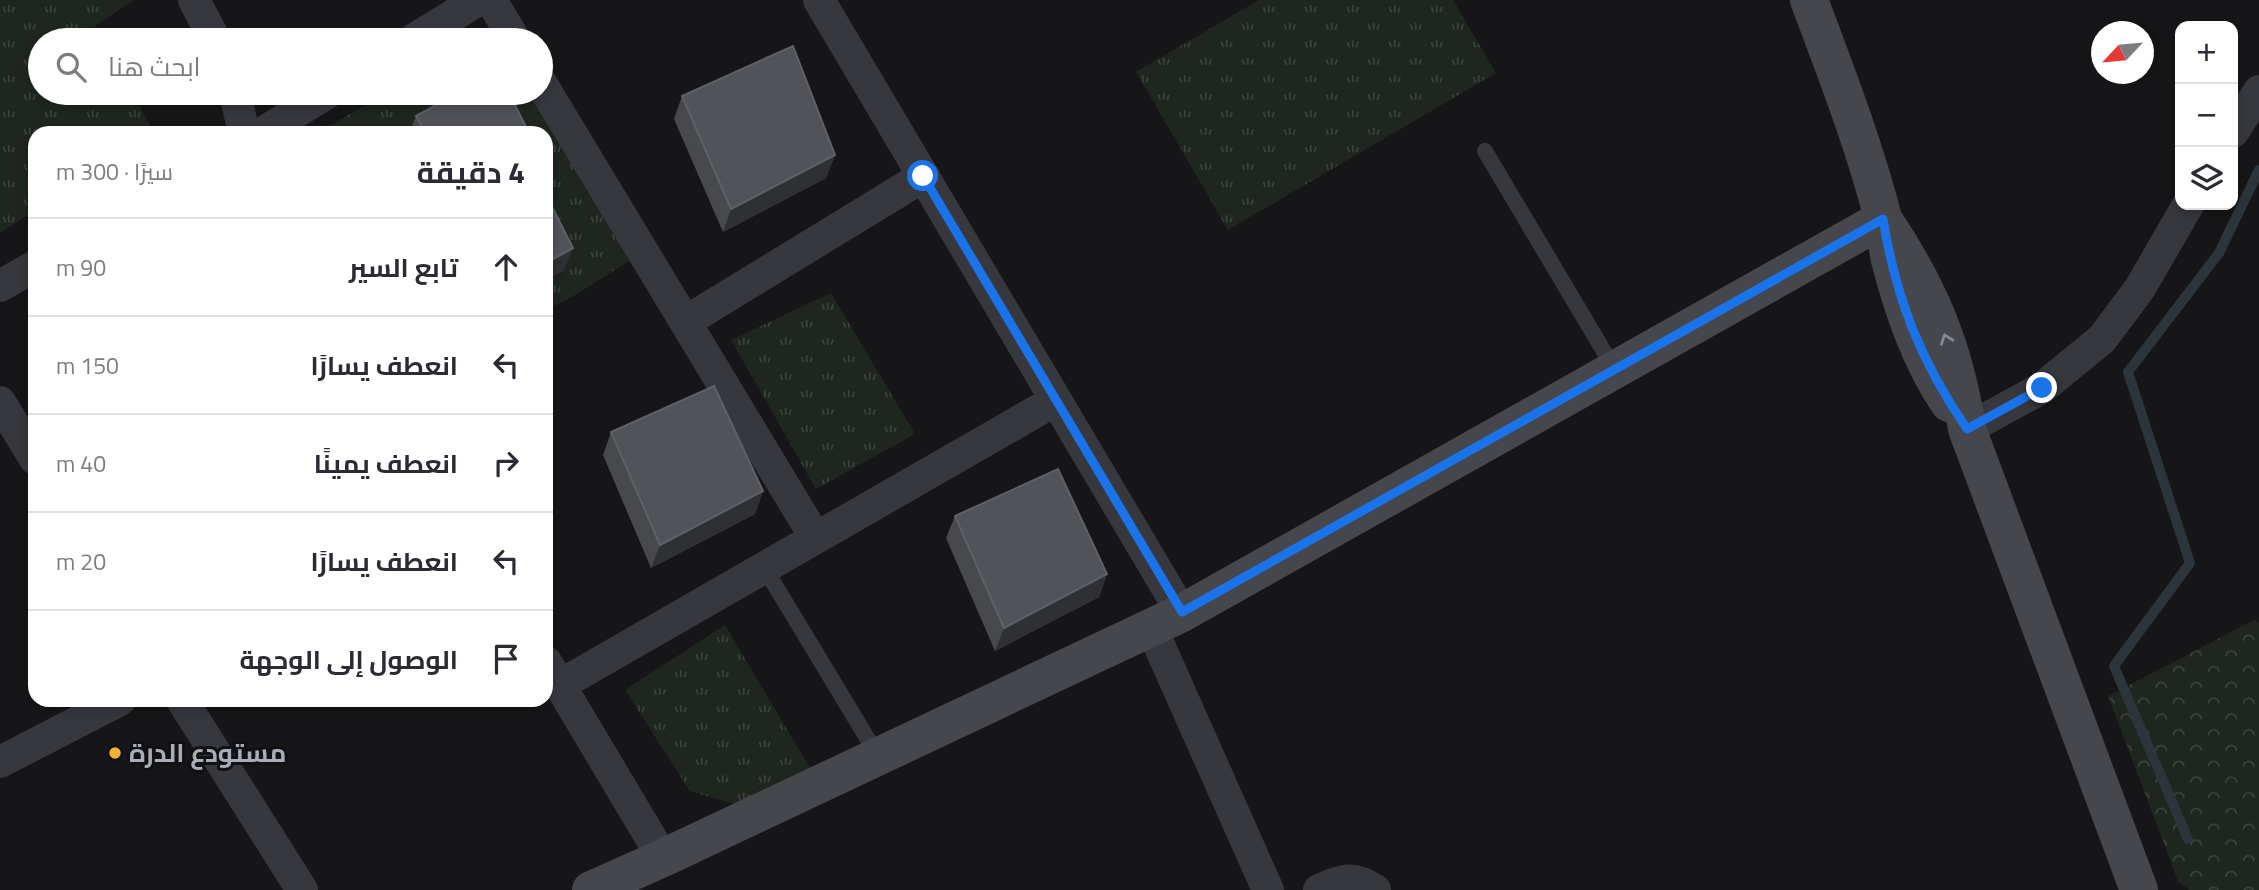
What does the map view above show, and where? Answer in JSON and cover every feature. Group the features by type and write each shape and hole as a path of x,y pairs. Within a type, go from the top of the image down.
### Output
{"street":[{"path":"194,0 209,28"},
{"path":"432,28 478,0"},
{"path":"491,0 508,28"},
{"path":"819,0 1056,400 1166,620 1268,890"},
{"path":"1809,0 1846,97 1883,219 1923,284 1952,354 1967,429 2139,890"},
{"path":"2238,124 2259,91"},
{"path":"553,103 815,537"},
{"path":"238,105 242,126"},
{"path":"273,126 308,105"},
{"path":"685,322 923,176"},
{"path":"1967,429 2042,388 2102,339 2140,288 2185,210"},
{"path":"591,890 1166,620 1883,219"},
{"path":"0,286 28,270"},
{"path":"663,858 553,673 764,567 1056,400"},
{"path":"0,402 28,448"},
{"path":"0,762 106,707"},
{"path":"186,707 302,890"},
{"path":"1319,890 1344,879 1359,881 1375,890"}],"lane":[{"path":"1485,151 1615,370"},
{"path":"764,567 878,757"}],"green space":[{"path":"0,0 134,0 95,26 96,28 28,28 28,105 139,105 150,126 28,126 28,215 0,233"},
{"path":"1259,0 1453,0 1496,73 1228,230 1136,72"},
{"path":"366,105 539,105 552,126 330,126"},
{"path":"553,128 632,259 553,306 553,278 564,272 553,249"},
{"path":"831,293 915,434 816,489 731,340"},
{"path":"2256,619 2259,623 2259,890 2189,890 2178,881 2108,696"},
{"path":"725,625 816,778 745,807 690,791 625,690"}],"building":[{"path":"793,46 835,155 731,209 682,96"},
{"path":"436,105 515,105 526,126 421,126 416,116"},
{"path":"553,209 573,248 553,259"},
{"path":"714,386 763,491 660,545 611,432"},
{"path":"1058,469 1107,574 1004,628 955,516"}],"waterway":[{"path":"2188,839 2114,666 2190,563 2128,372 2219,253 2259,170"}],"place":[{"name":"مستودع الدرة","path":"115,753"}],"route":[{"path":"923,176 1182,612 1883,219 1889,257 1911,329 1945,398 1967,429 2042,388"}]}
